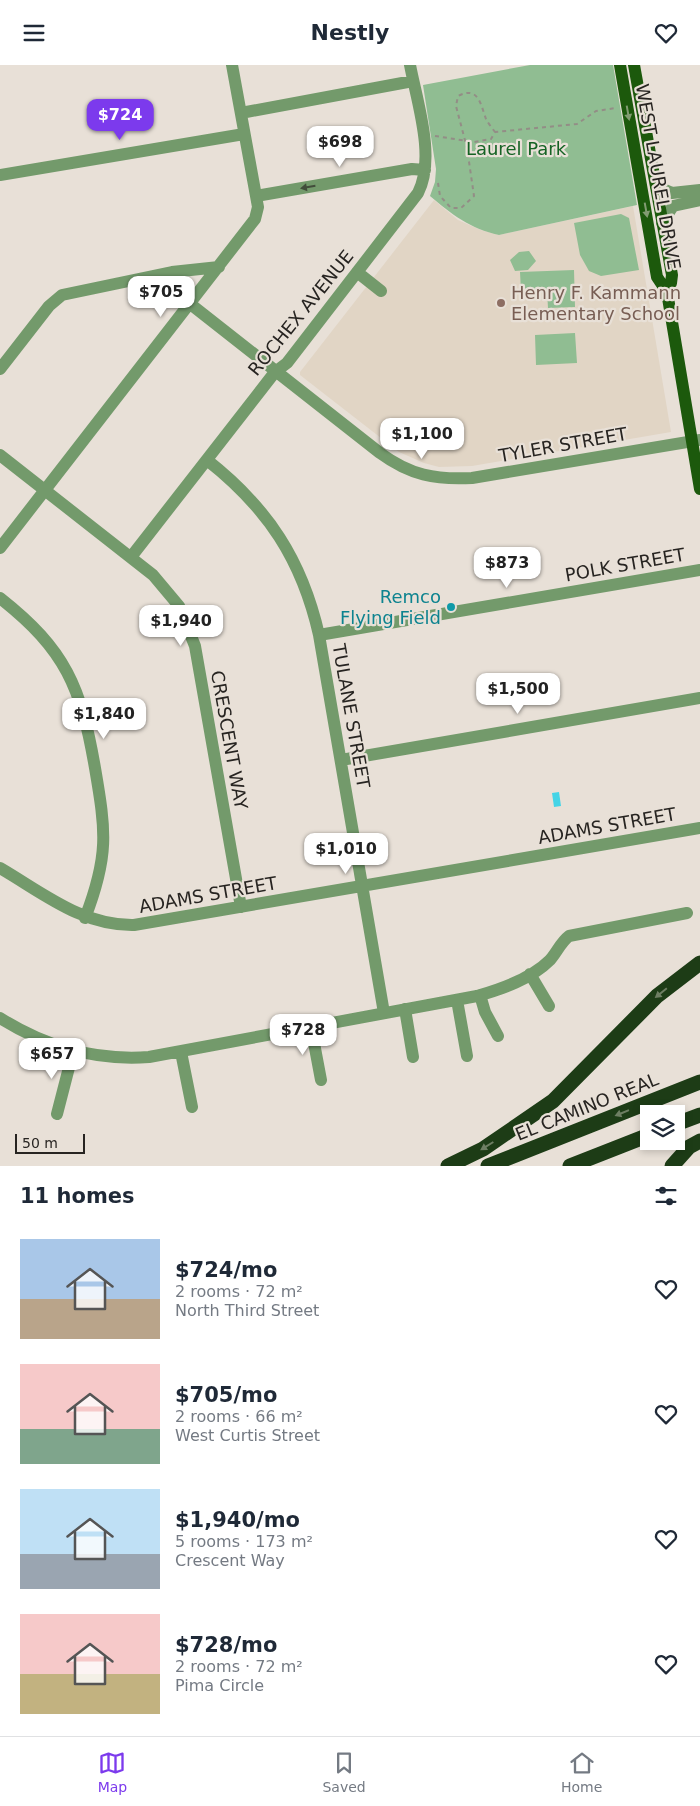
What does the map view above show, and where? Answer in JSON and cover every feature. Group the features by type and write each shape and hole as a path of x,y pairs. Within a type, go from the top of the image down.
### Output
{"highway":[{"path":"448,1166 483,1149 553,1101 657,997 700,963"},
{"name":"EL CAMINO REAL","path":"488,1166 700,1082"},
{"path":"685,1121 700,1115"},
{"path":"570,1166 640,1139"},
{"path":"672,1166 689,1147 700,1141"}],"main road":[{"name":"WEST LAUREL DRIVE","path":"620,65 657,277 667,292 696,441 700,489"},
{"name":"WEST LAUREL DRIVE","path":"634,65 672,275 672,283 667,292"}],"street":[{"path":"0,549 255,219 258,207 232,65"},
{"name":"ROCHEX AVENUE","path":"131,557 275,372 286,363 418,193 425,170 425,145 410,65"},
{"path":"241,113 413,81"},
{"path":"0,175 244,134"},
{"path":"256,196 412,169 425,170"},
{"path":"656,186 672,193 700,190"},
{"path":"662,223 673,206 700,200"},
{"path":"0,369 58,297 68,293 203,267 219,267"},
{"path":"357,272 381,291"},
{"name":"TYLER STREET","path":"156,277 392,462 423,475 445,479 472,479 696,441"},
{"name":"CRESCENT WAY","path":"0,455 131,557 168,591 183,613 192,637 241,907"},
{"name":"TULANE STREET","path":"207,459 251,499 282,540 304,581 319,635 384,1013"},
{"name":"POLK STREET","path":"319,635 700,570"},
{"path":"0,598 27,620 56,652 70,675 85,716 102,805 105,843 100,878 85,918"},
{"path":"341,760 700,698"},
{"name":"ADAMS STREET","path":"0,868 85,918 106,923 134,925 700,827"},
{"path":"0,1018 35,1038 73,1052 128,1058 182,1052 480,995 507,986 530,974 550,960 567,937 578,933 687,913"},
{"path":"530,974 549,1006"},
{"path":"480,995 485,1012 498,1036"},
{"path":"457,1000 467,1055"},
{"path":"405,1009 413,1057"},
{"path":"311,1027 321,1079"},
{"path":"57,1114 73,1052"},
{"path":"182,1052 192,1107"}],"path":[{"path":"438,183 440,196 451,208 461,208 474,196 456,106 460,95 470,94 479,99 495,132"},
{"path":"433,136 476,142 488,140 495,132 577,124 596,111 618,108"}],"shaded area":[{"name":"Henry F. Kammann Elementary School","path":"434,200 458,220 499,235 633,206 671,432 472,466 439,467 424,463 399,452 300,375 300,372"}],"green space":[{"name":"Laurel Park","path":"530,65 613,65 637,205 499,235 470,225 430,196 435,182 436,169 423,85"},
{"path":"621,214 629,218 639,270 601,276 589,271 580,255 574,223"},
{"path":"529,251 536,261 528,270 515,271 510,260 519,252"},
{"path":"574,270 575,307 548,308 547,290 521,291 520,272"},
{"path":"575,333 577,363 536,365 535,335"}],"water":[{"path":"559,792 561,806 554,807 552,793"}],"place":[{"name":"Henry F. Kammann Elementary School","path":"501,303"},
{"name":"Remco Flying Field","path":"451,607"}]}
